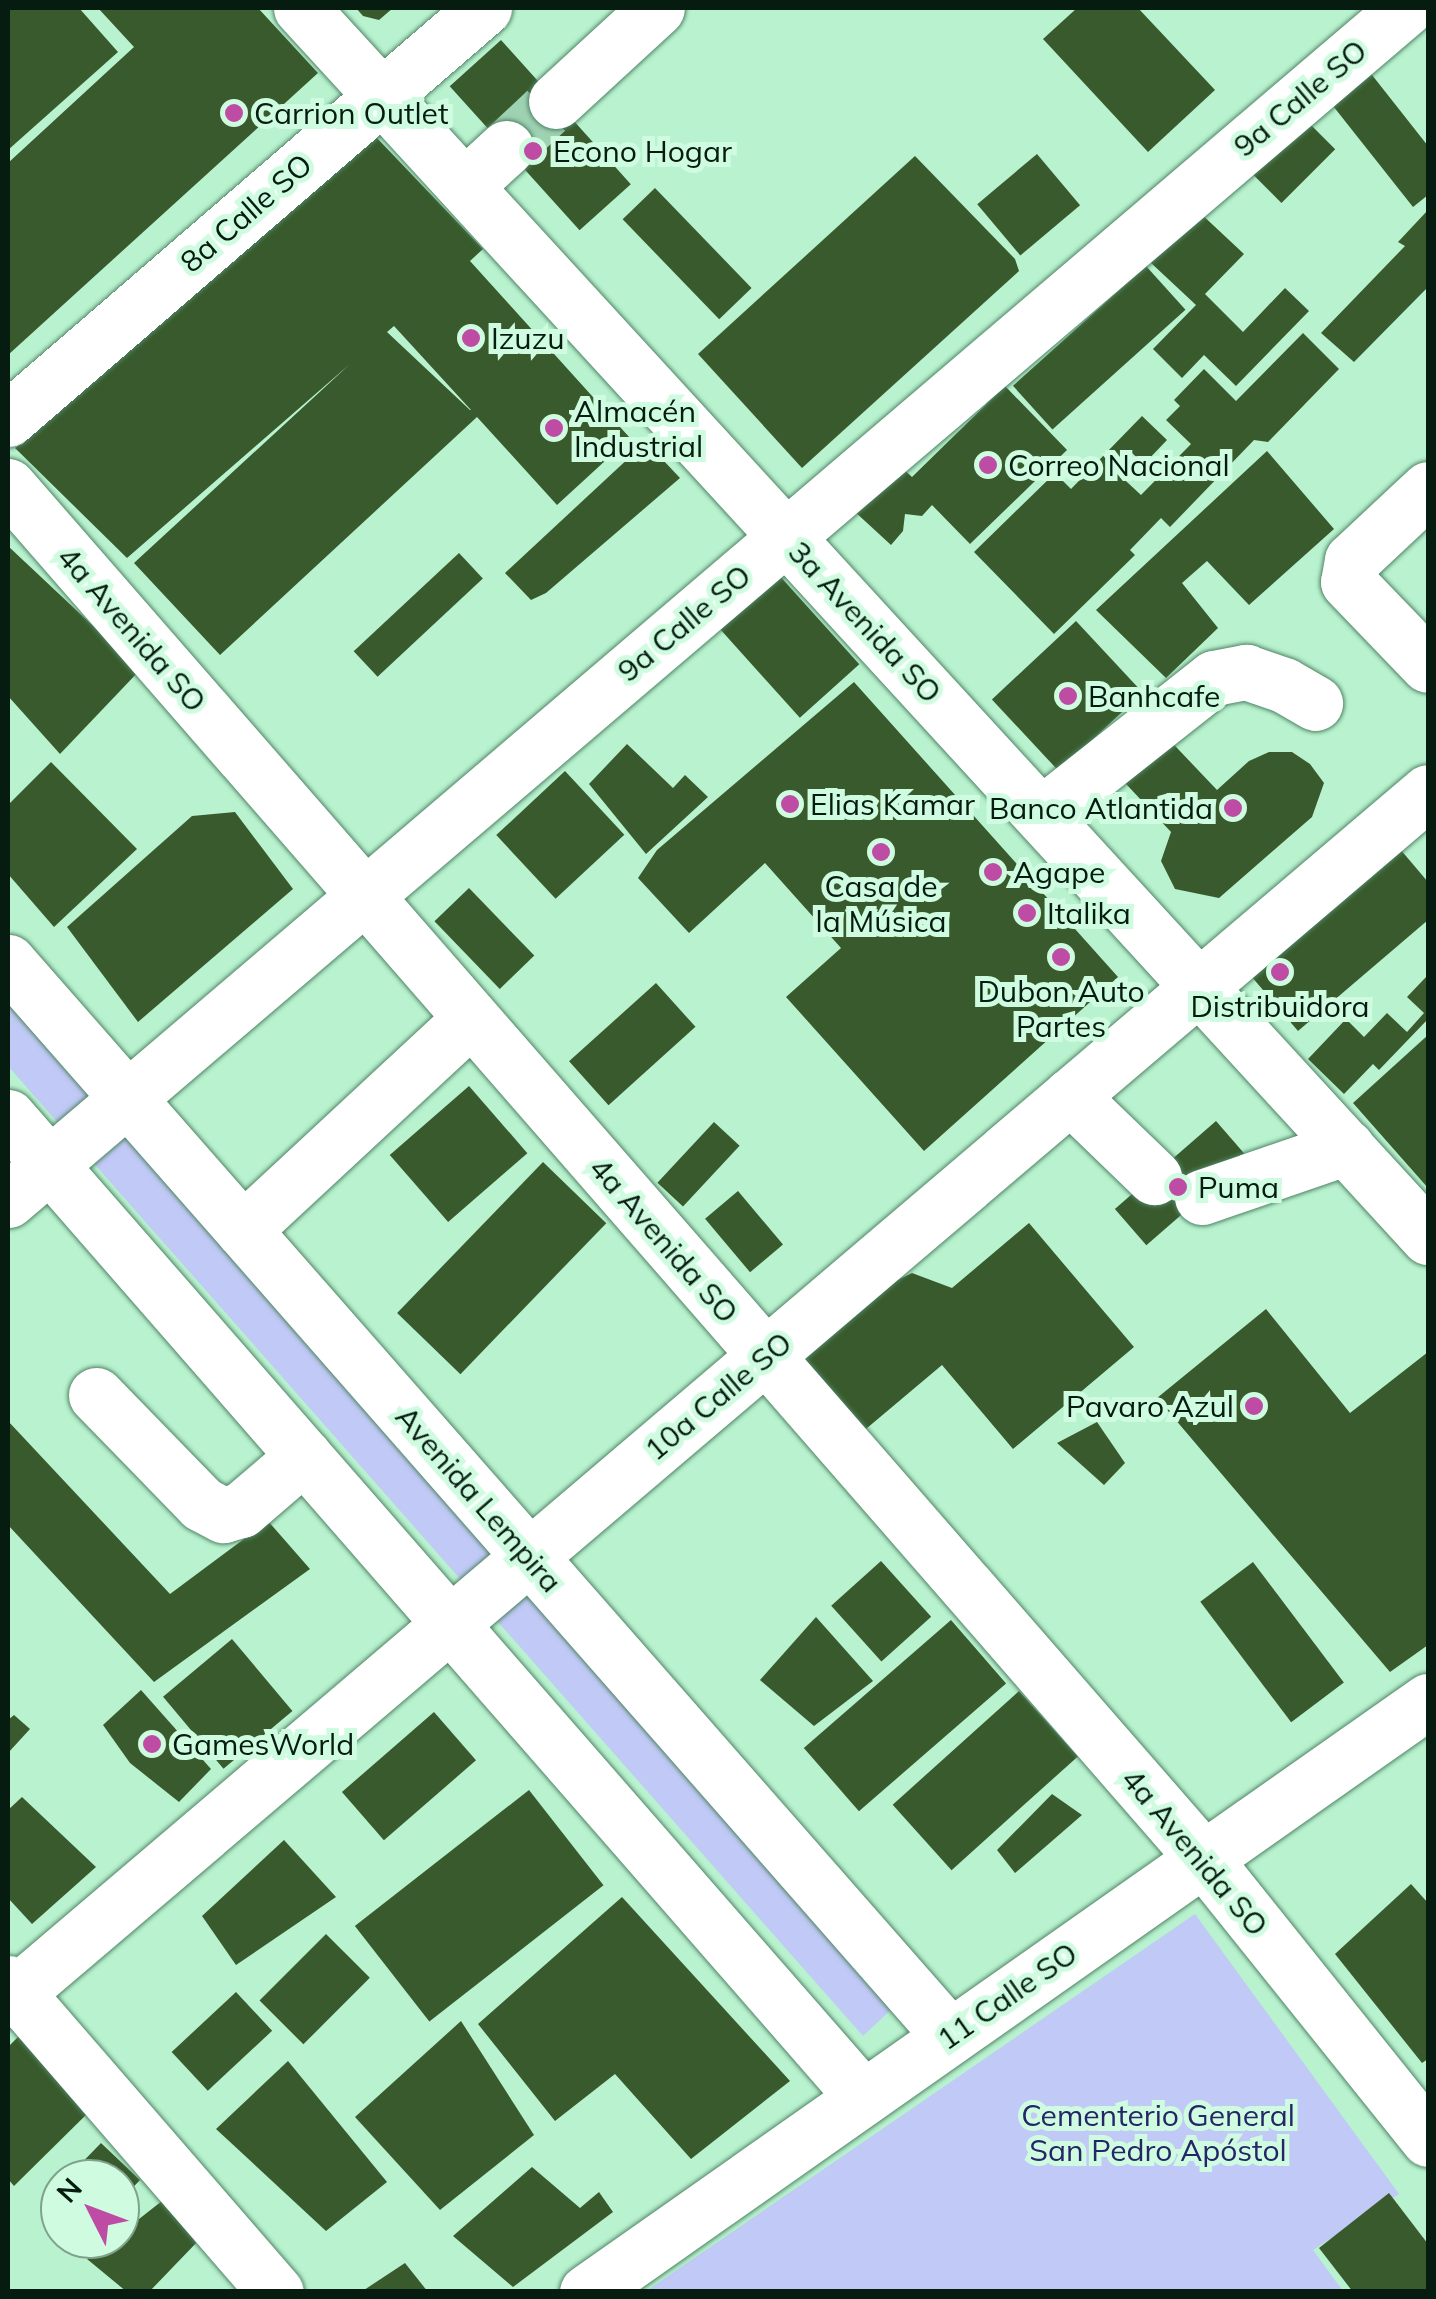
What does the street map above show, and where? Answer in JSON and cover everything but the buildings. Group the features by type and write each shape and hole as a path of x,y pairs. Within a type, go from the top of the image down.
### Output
{"street":[{"name":"3a Avenida SO","path":"301,8 1428,1236"},
{"name":"8a Calle SO","path":"8,419 484,8"},
{"path":"556,102 657,8"},
{"name":"9a Calle SO","path":"8,1200 1406,8"},
{"path":"465,186 506,148"},
{"name":"4a Avenida SO","path":"8,486 1203,1858 1428,2139"},
{"path":"1427,493 1352,560 1348,582 1428,665"},
{"path":"1043,813 1214,678 1246,672 1284,685 1315,703"},
{"name":"10a Calle SO","path":"10,1992 450,1624 1428,792"},
{"name":"Avenida Lempira","path":"8,962 950,2036"},
{"path":"243,1230 471,1018"},
{"path":"1070,1096 1178,1187 1347,1146"},
{"path":"8,1117 864,2097"},
{"path":"96,1395 202,1504 224,1514 241,1510 304,1456"},
{"name":"11 Calle SO","path":"587,2292 1428,1701"},
{"path":"10,1992 276,2292"}],"green space":[{"path":"8,958 907,1995 863,2036 8,1066"},
{"name":"Cementerio General San Pedro Apóstol","path":"1195,1914 1399,2194 1313,2250 1343,2291 645,2292"}],"tunnel":[{"path":"506,148 556,101"}],"place":[{"name":"Carrion Outlet","path":"234,113"},
{"name":"Econo Hogar","path":"533,151"},
{"name":"Izuzu","path":"471,338"},
{"name":"Almacén Industrial","path":"554,428"},
{"name":"Correo Nacional","path":"988,465"},
{"name":"Banhcafe","path":"1068,696"},
{"name":"Elias Kamar","path":"790,804"},
{"name":"Banco Atlantida","path":"1233,808"},
{"name":"Casa de la Música","path":"881,852"},
{"name":"Agape","path":"993,872"},
{"name":"Italika","path":"1027,913"},
{"name":"Dubon Auto Partes","path":"1061,957"},
{"name":"Distribuidora","path":"1280,972"},
{"name":"Puma","path":"1178,1187"},
{"name":"Pavaro Azul","path":"1254,1406"},
{"name":"GamesWorld","path":"152,1744"}]}
